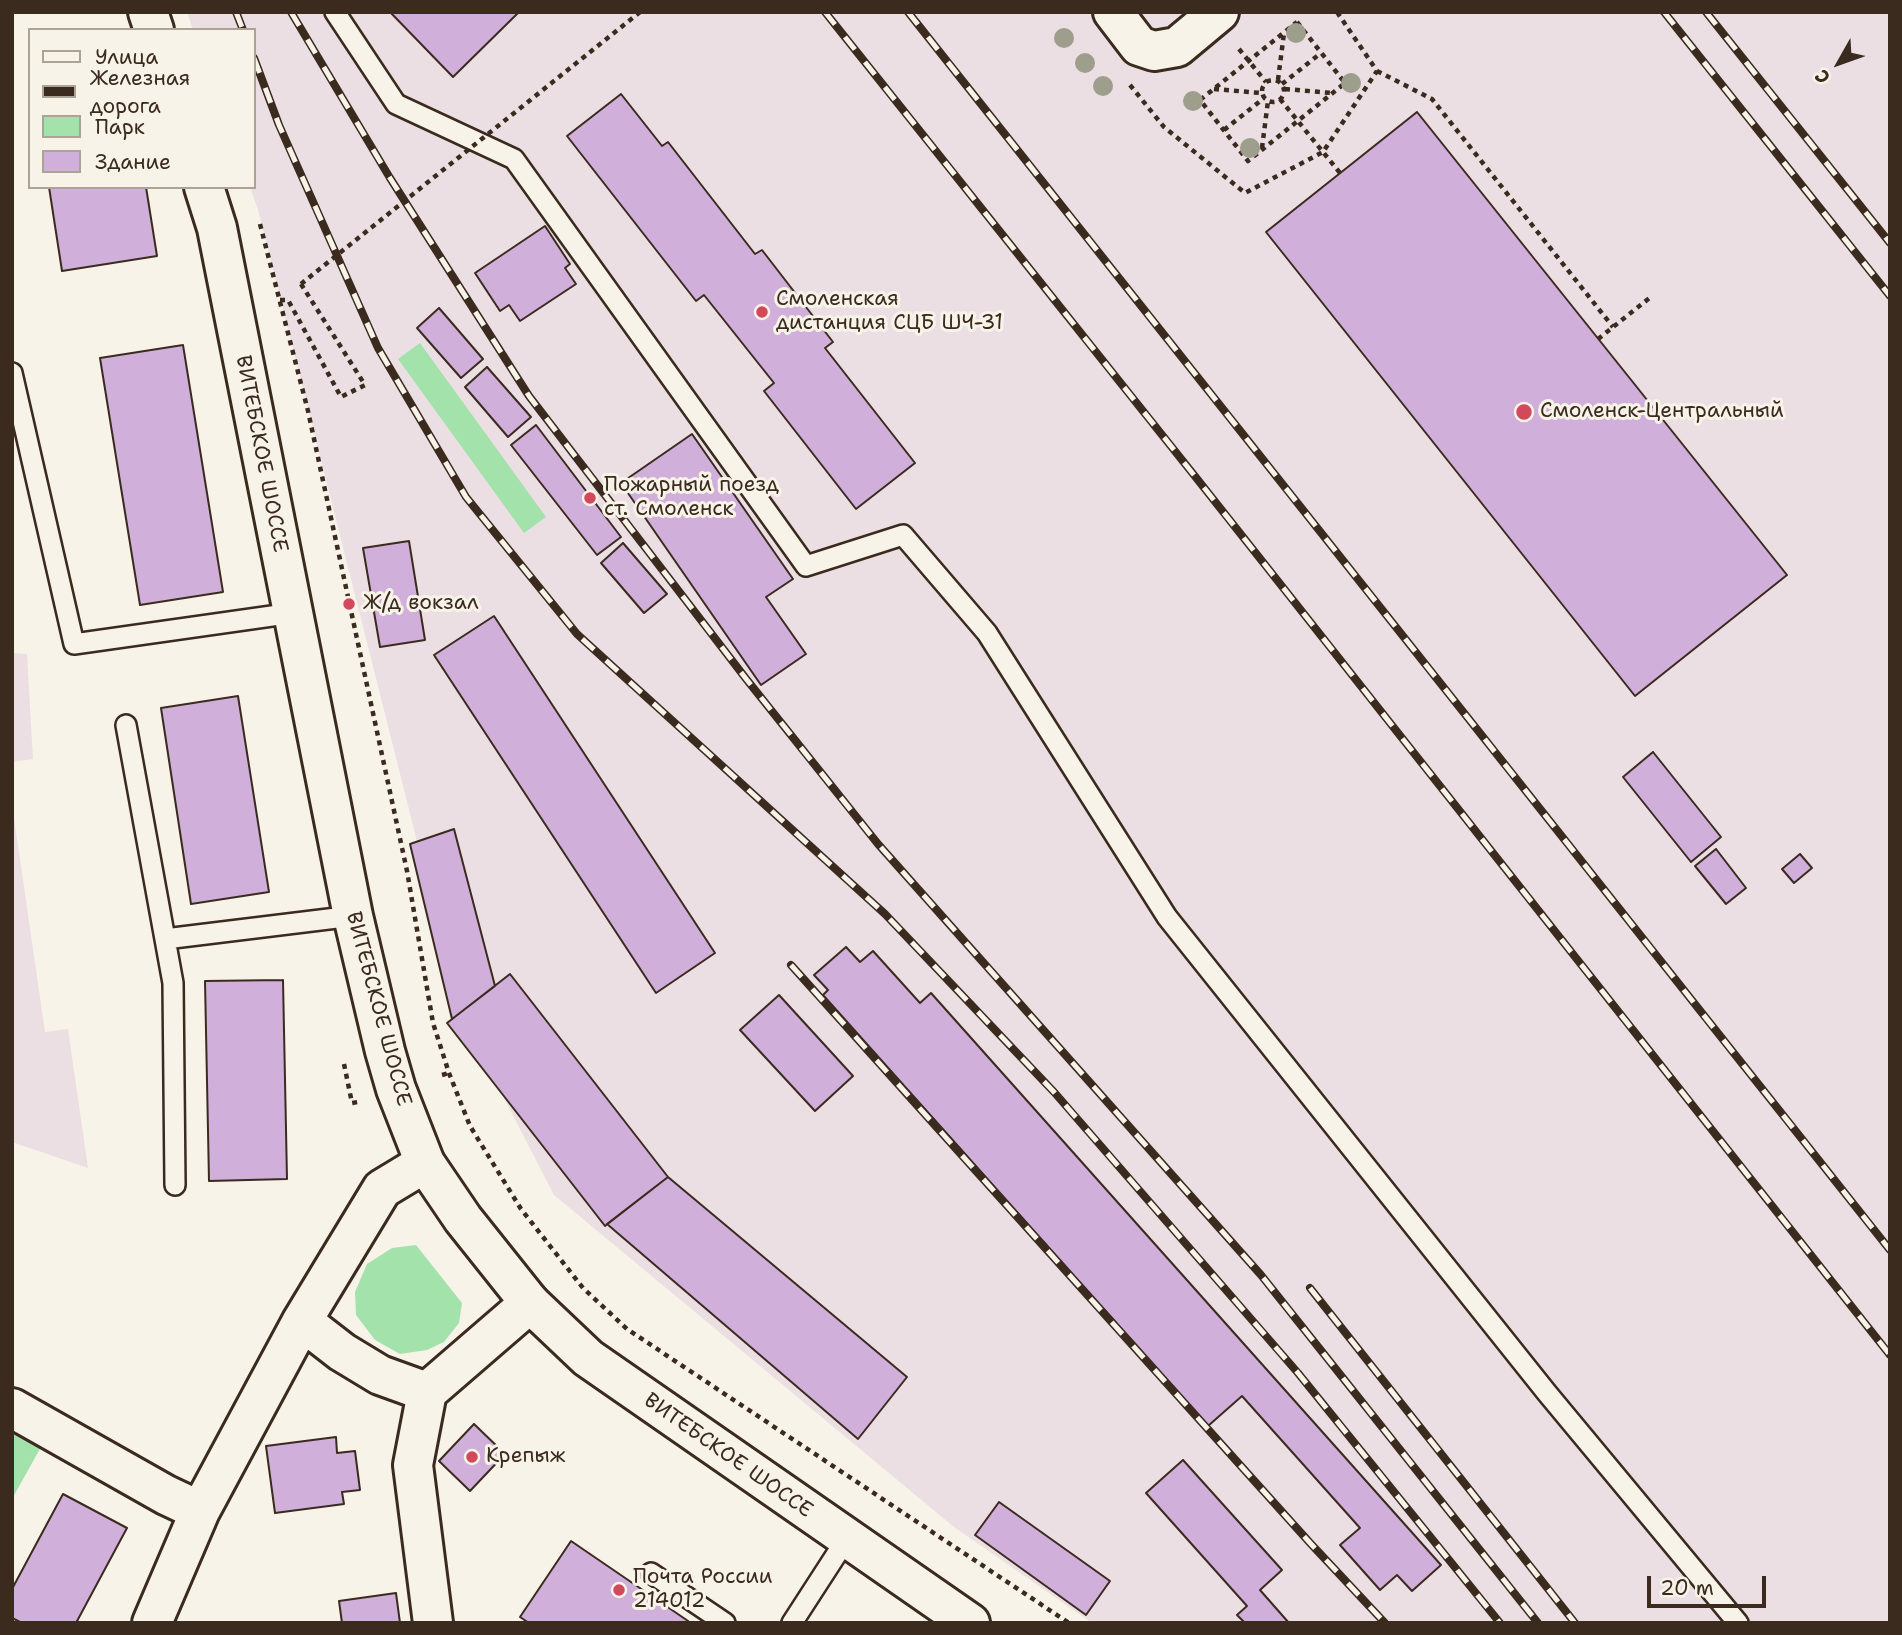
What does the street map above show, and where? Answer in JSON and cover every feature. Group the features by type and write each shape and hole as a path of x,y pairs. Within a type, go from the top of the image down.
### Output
{"main road":[{"path":"1113,12 1139,46 1154,51 1177,47 1219,12"},
{"name":"ВИТЕБСКОЕ ШОССЕ","path":"205,189 217,228 353,916 392,1076 425,1163 463,1219 530,1303 587,1358 970,1623"},
{"path":"152,1623 200,1511 302,1321 382,1189 425,1163"},
{"path":"433,1623 413,1465 427,1392 530,1303"},
{"path":"302,1321 342,1352 380,1376 427,1392"},
{"path":"12,1408 166,1495 200,1511"}],"lane":[{"path":"335,12 396,104 514,159 806,566 903,535 987,633 1167,917 1547,1393 1738,1623"},
{"path":"12,373 74,643 293,613"},
{"path":"126,725 173,983 176,1185"},
{"path":"165,939 353,916"},
{"path":"792,1623 847,1538"},
{"path":"651,1573 725,1623"}],"path":[{"path":"280,300 288,300 341,397 365,384 301,284 640,12"},
{"path":"1337,12 1377,71 1432,99 1613,327"},
{"path":"1297,22 1345,83 1248,161 1200,100 1284,33 1297,22"},
{"path":"1214,89 1276,102 1280,99 1283,96 1281,84 1284,33"},
{"path":"1239,49 1266,82 1262,149"},
{"path":"1281,84 1321,53"},
{"path":"1122,75 1164,127 1245,193 1323,152 1377,71"},
{"path":"1266,82 1274,79 1281,84 1332,93"},
{"path":"1224,130 1264,98"},
{"path":"1280,99 1340,173"},
{"path":"255,212 264,237 308,411 404,858 433,1023 470,1126 521,1209 583,1288 627,1329 1069,1623"},
{"path":"1598,339 1652,296"},
{"path":"442,1075 449,1073"}],"shaded area":[{"path":"187,12 1890,12 1890,1623 1092,1623 954,1527 554,1195 466,1024 424,869 251,189 256,189 256,28 192,28"},
{"path":"12,653 27,654 33,759 12,762"},
{"path":"12,804 45,1032 68,1029 88,1168 12,1142"}],"green space":[{"path":"420,343 546,517 524,533 398,359"},
{"path":"416,1245 462,1303 459,1323 444,1342 427,1350 400,1354 375,1340 356,1315 355,1292 367,1264 392,1248"},
{"path":"12,1432 41,1447 12,1499"}],"building":[{"path":"390,12 519,12 453,77"},
{"path":"621,94 662,146 668,142 755,254 762,250 833,342 825,348 915,463 856,509 764,391 774,383 704,295 696,301 567,136"},
{"name":"Смоленск-Центральный","path":"1417,112 1787,575 1635,696 1266,232"},
{"path":"49,189 146,189 157,256 62,271"},
{"path":"545,226 570,264 565,268 576,284 520,321 509,305 500,311 475,273"},
{"path":"439,308 483,359 461,378 417,328"},
{"path":"183,345 223,592 140,605 100,358"},
{"path":"487,367 531,417 508,437 465,387"},
{"path":"536,425 621,537 597,555 511,445"},
{"path":"692,434 793,579 766,597 806,654 761,685 621,483"},
{"path":"409,541 425,640 380,647 363,548"},
{"path":"623,543 667,594 644,613 601,563"},
{"path":"494,616 715,953 656,993 434,655"},
{"path":"238,696 269,892 191,904 161,708"},
{"path":"1653,752 1721,837 1691,862 1623,777"},
{"path":"454,829 495,986 452,1019 410,844"},
{"path":"1716,849 1746,888 1726,904 1695,866"},
{"path":"1800,854 1812,868 1794,883 1782,869"},
{"path":"846,947 860,962 873,951 920,1003 931,993 1441,1565 1412,1591 1397,1575 1380,1590 1340,1545 1360,1528 1242,1396 1208,1426 823,995 828,990 814,975"},
{"path":"510,974 668,1177 605,1226 447,1023"},
{"path":"283,980 287,1179 209,1181 205,981"},
{"path":"779,995 853,1076 815,1111 740,1030"},
{"path":"668,1177 907,1377 858,1439 607,1224"},
{"name":"Крепыж","path":"474,1424 505,1454 470,1491 439,1461"},
{"path":"336,1437 337,1453 355,1451 360,1490 342,1492 344,1504 275,1513 266,1446"},
{"path":"1183,1460 1282,1570 1260,1590 1289,1623 1245,1623 1237,1615 1247,1606 1146,1493"},
{"path":"63,1494 127,1528 76,1623 22,1623 12,1618 12,1589"},
{"path":"999,1502 1110,1581 1086,1615 975,1535"},
{"path":"571,1541 691,1623 529,1623 520,1617"},
{"path":"396,1593 400,1623 342,1623 339,1601"}],"railway":[{"path":"236,12 242,28"},
{"path":"291,12 390,178 529,396 747,680 878,844 1261,1275 1538,1623"},
{"path":"825,12 1890,1355"},
{"path":"908,12 1890,1250"},
{"path":"1664,12 1890,296"},
{"path":"1706,12 1890,243"},
{"path":"256,63 279,125 378,348 466,497 577,634 885,914 1054,1092 1298,1373 1500,1623"},
{"path":"791,965 1385,1623"},
{"path":"1310,1288 1575,1623"}],"place":[{"name":"Смоленская дистанция СЦБ ШЧ-31","path":"762,312"},
{"name":"Смоленск-Центральный","path":"1524,412"},
{"name":"Пожарный поезд ст. Смоленск","path":"590,498"},
{"name":"Ж/д вокзал","path":"349,604"},
{"name":"Крепыж","path":"472,1457"},
{"name":"Почта России 214012","path":"619,1590"}]}
